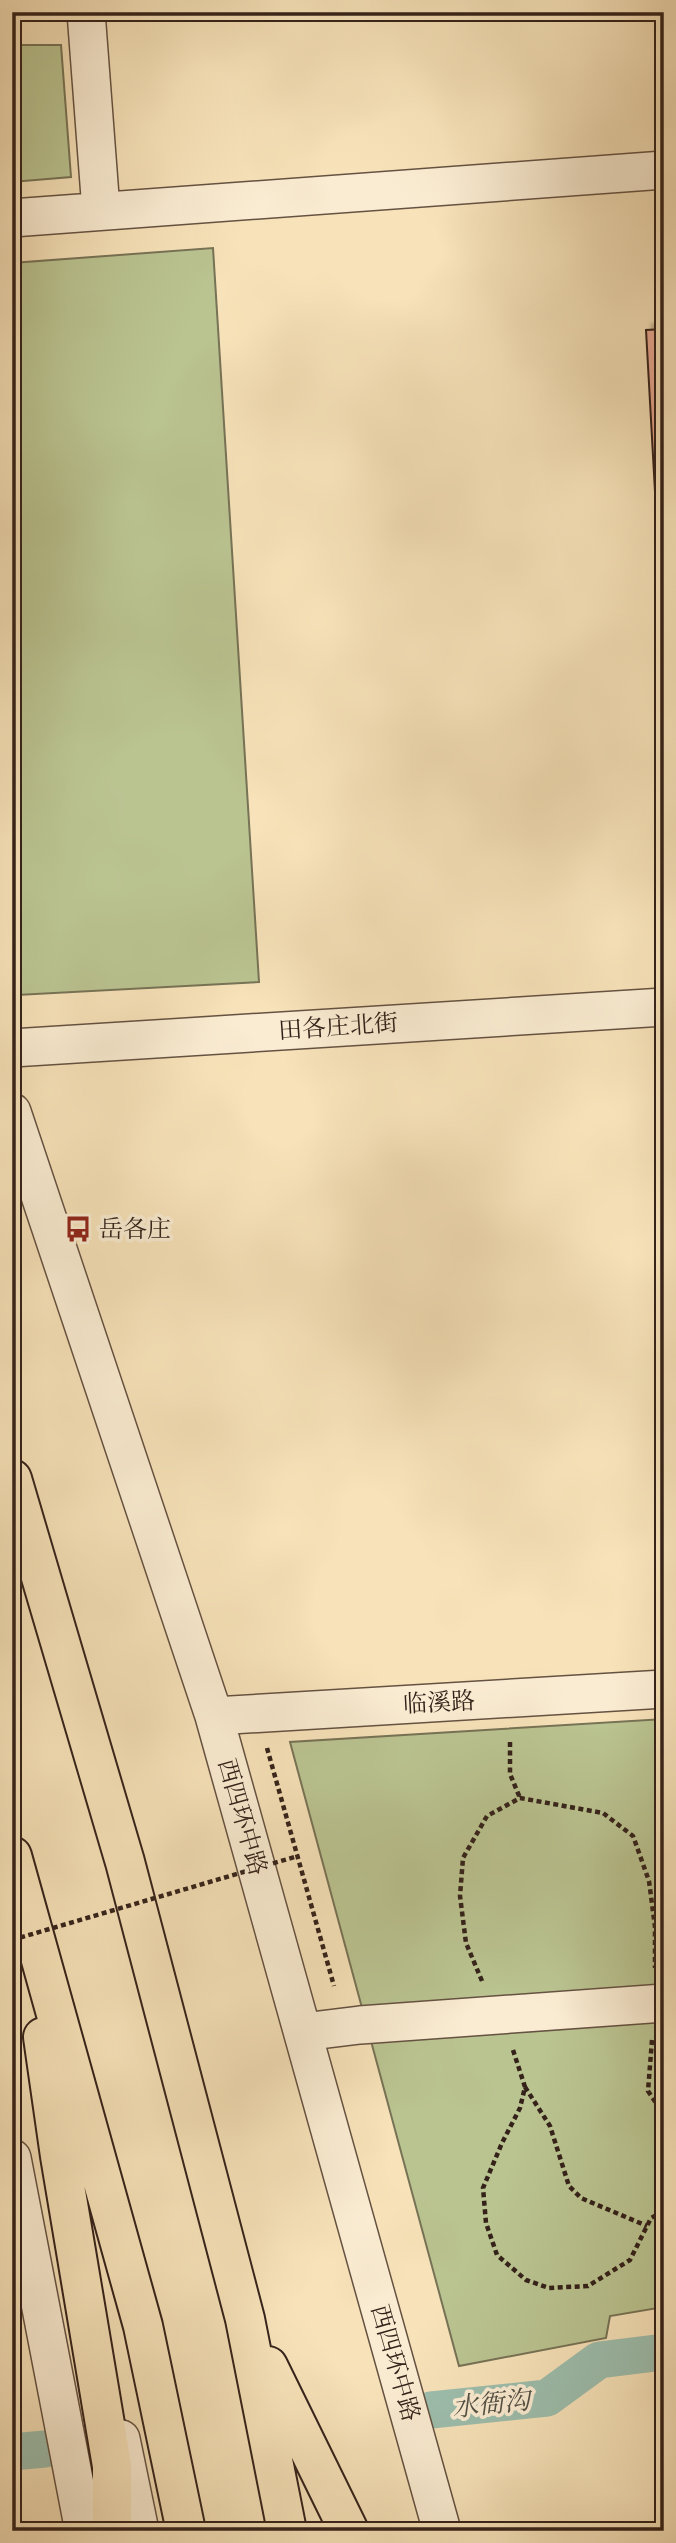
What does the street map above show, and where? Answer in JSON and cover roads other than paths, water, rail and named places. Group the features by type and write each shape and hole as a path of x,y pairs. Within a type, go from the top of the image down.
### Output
{"highway":[{"path":"12,1479 125,1862 245,2319 287,2531"},
{"path":"17,1869 60,2156 112,2466 112,2531"},
{"path":"17,1869 143,2326 186,2531"},
{"path":"245,2319 349,2531"}],"street":[{"path":"86,12 101,210"},
{"path":"12,218 664,170"},
{"name":"田各庄北街","path":"12,1048 664,1007"},
{"name":"西四环中路","path":"12,1112 214,1716 442,2531"},
{"name":"临溪路","path":"214,1716 664,1689"},
{"path":"303,2032 360,2025 660,2004"},
{"path":"12,2158 84,2531"},
{"path":"86,2314 106,2365 140,2531"}],"waterway":[{"name":"水衙沟","path":"431,2410 547,2398 599,2360 664,2352"},
{"name":"水衙沟","path":"12,2452 45,2449"}],"place":[{"name":"岳各庄","path":"78,1229"}]}
